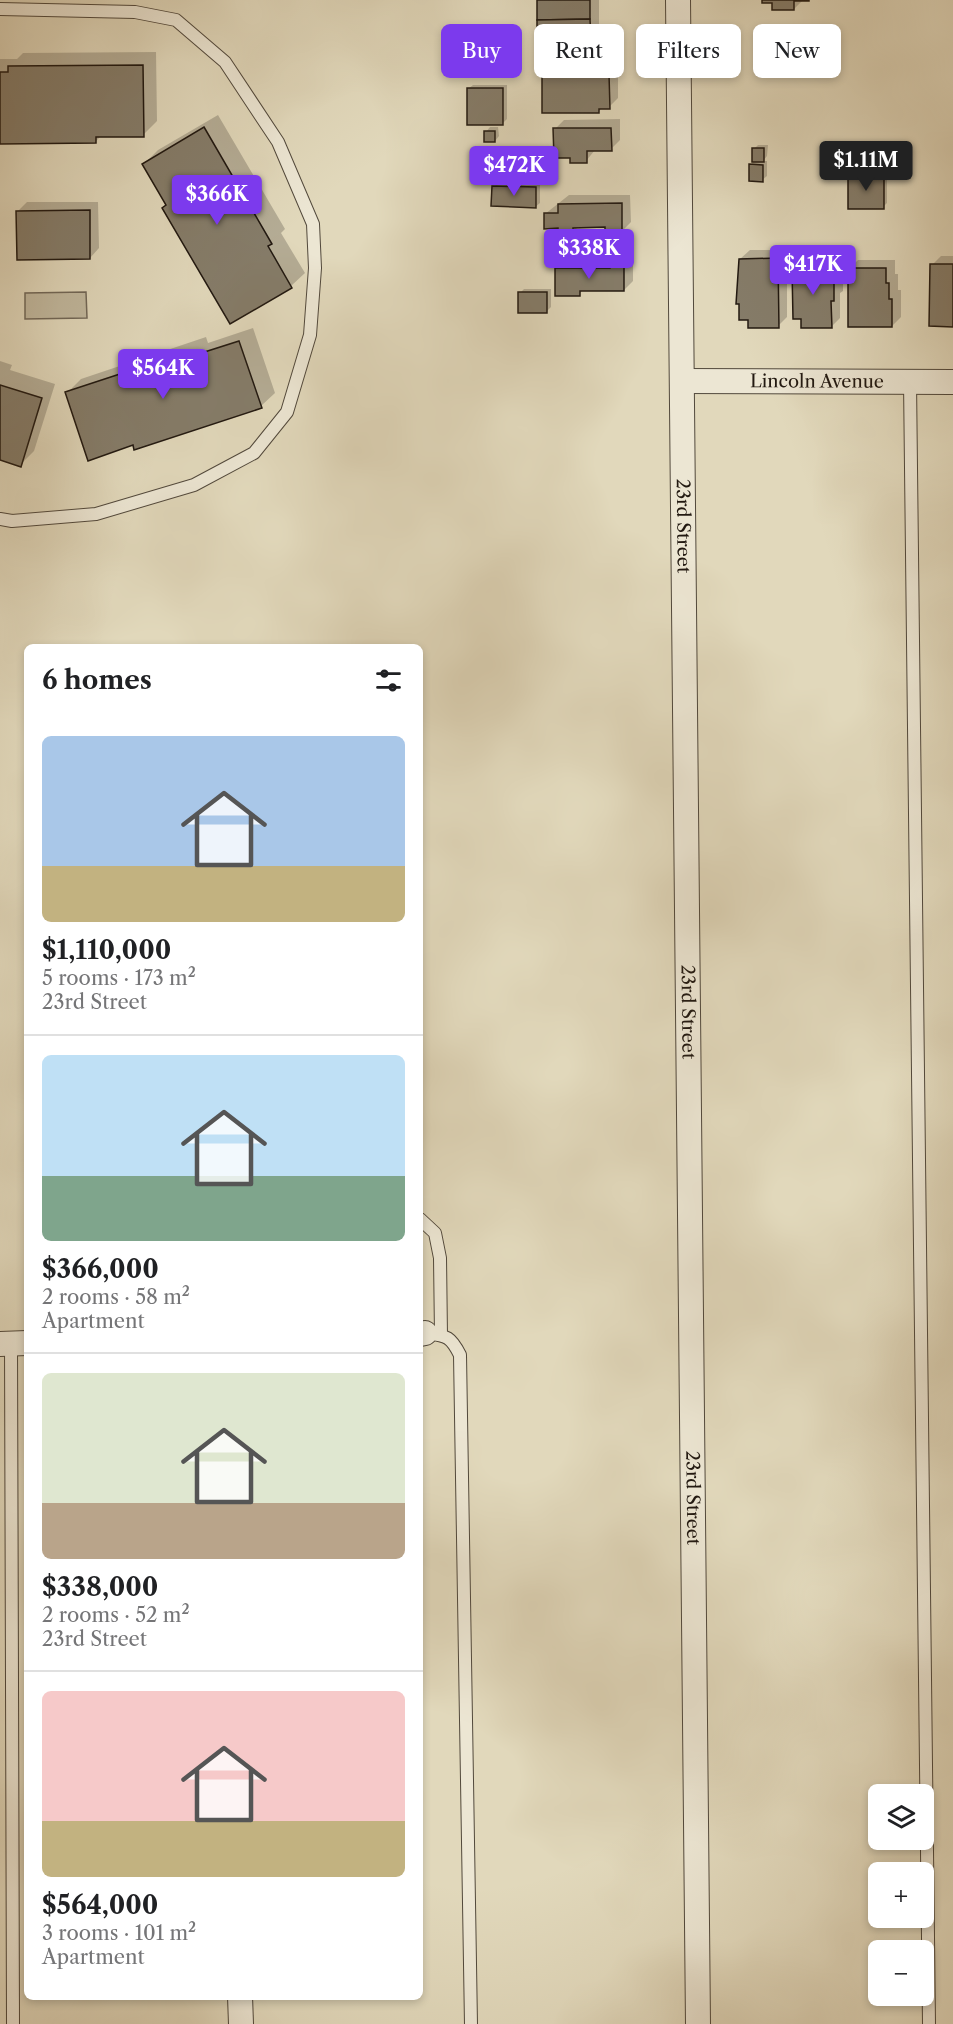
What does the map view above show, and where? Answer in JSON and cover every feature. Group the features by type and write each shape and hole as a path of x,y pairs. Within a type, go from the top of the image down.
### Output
{"street":[{"name":"23rd Street","path":"678,0 698,2024"},
{"name":"Lincoln Avenue","path":"682,381 953,382"},
{"path":"240,2000 241,2024"}],"lane":[{"path":"0,9 135,12 176,20 225,62 278,142 313,224 315,268 310,335 287,412 254,453 194,485 96,514 12,521 0,519"},
{"path":"910,381 929,2024"},
{"path":"423,1222 435,1233 440,1258 429,1334 453,1341 460,1355 471,2024"},
{"path":"13,1344 13,2024"}],"shaded area":[{"path":"86,292 87,318 25,319 25,293"}],"building":[{"path":"537,0 590,0 590,19 537,20"},
{"path":"762,0 809,1 794,1 794,10 772,10 772,3 762,3"},
{"path":"590,19 590,24 537,24 537,20"},
{"path":"143,65 144,137 96,137 96,143 0,144 0,72 8,72 8,66"},
{"path":"542,78 609,78 610,109 599,109 599,113 542,113"},
{"path":"467,88 503,88 503,125 467,125"},
{"path":"204,127 272,244 268,246 292,288 230,324 162,208 166,205 142,164"},
{"path":"553,128 611,128 612,151 587,151 587,163 570,163 570,158 554,158"},
{"path":"484,131 495,131 495,142 484,142"},
{"path":"752,148 764,148 764,162 752,162"},
{"path":"749,164 763,165 763,182 749,181"},
{"path":"848,175 884,175 884,209 848,209"},
{"path":"492,186 536,187 536,208 491,206"},
{"path":"622,203 622,232 605,232 605,227 573,228 573,234 558,234 558,228 544,229 544,213 558,213 558,204"},
{"path":"90,210 90,259 17,260 16,211"},
{"path":"778,258 779,328 748,328 748,320 739,320 739,304 736,304 739,259"},
{"path":"817,262 829,262 831,282 834,282 834,301 831,301 832,328 801,328 801,319 793,319 792,269 817,269"},
{"path":"610,263 624,263 624,291 580,291 580,296 555,296 555,268 610,268"},
{"path":"930,264 953,264 953,327 929,326"},
{"path":"848,268 886,268 889,299 892,299 892,327 848,327"},
{"path":"518,292 547,292 547,313 518,313"},
{"path":"239,341 262,408 134,450 133,445 88,461 65,392 193,350 195,355"},
{"path":"0,385 42,398 21,467 0,460"}]}
